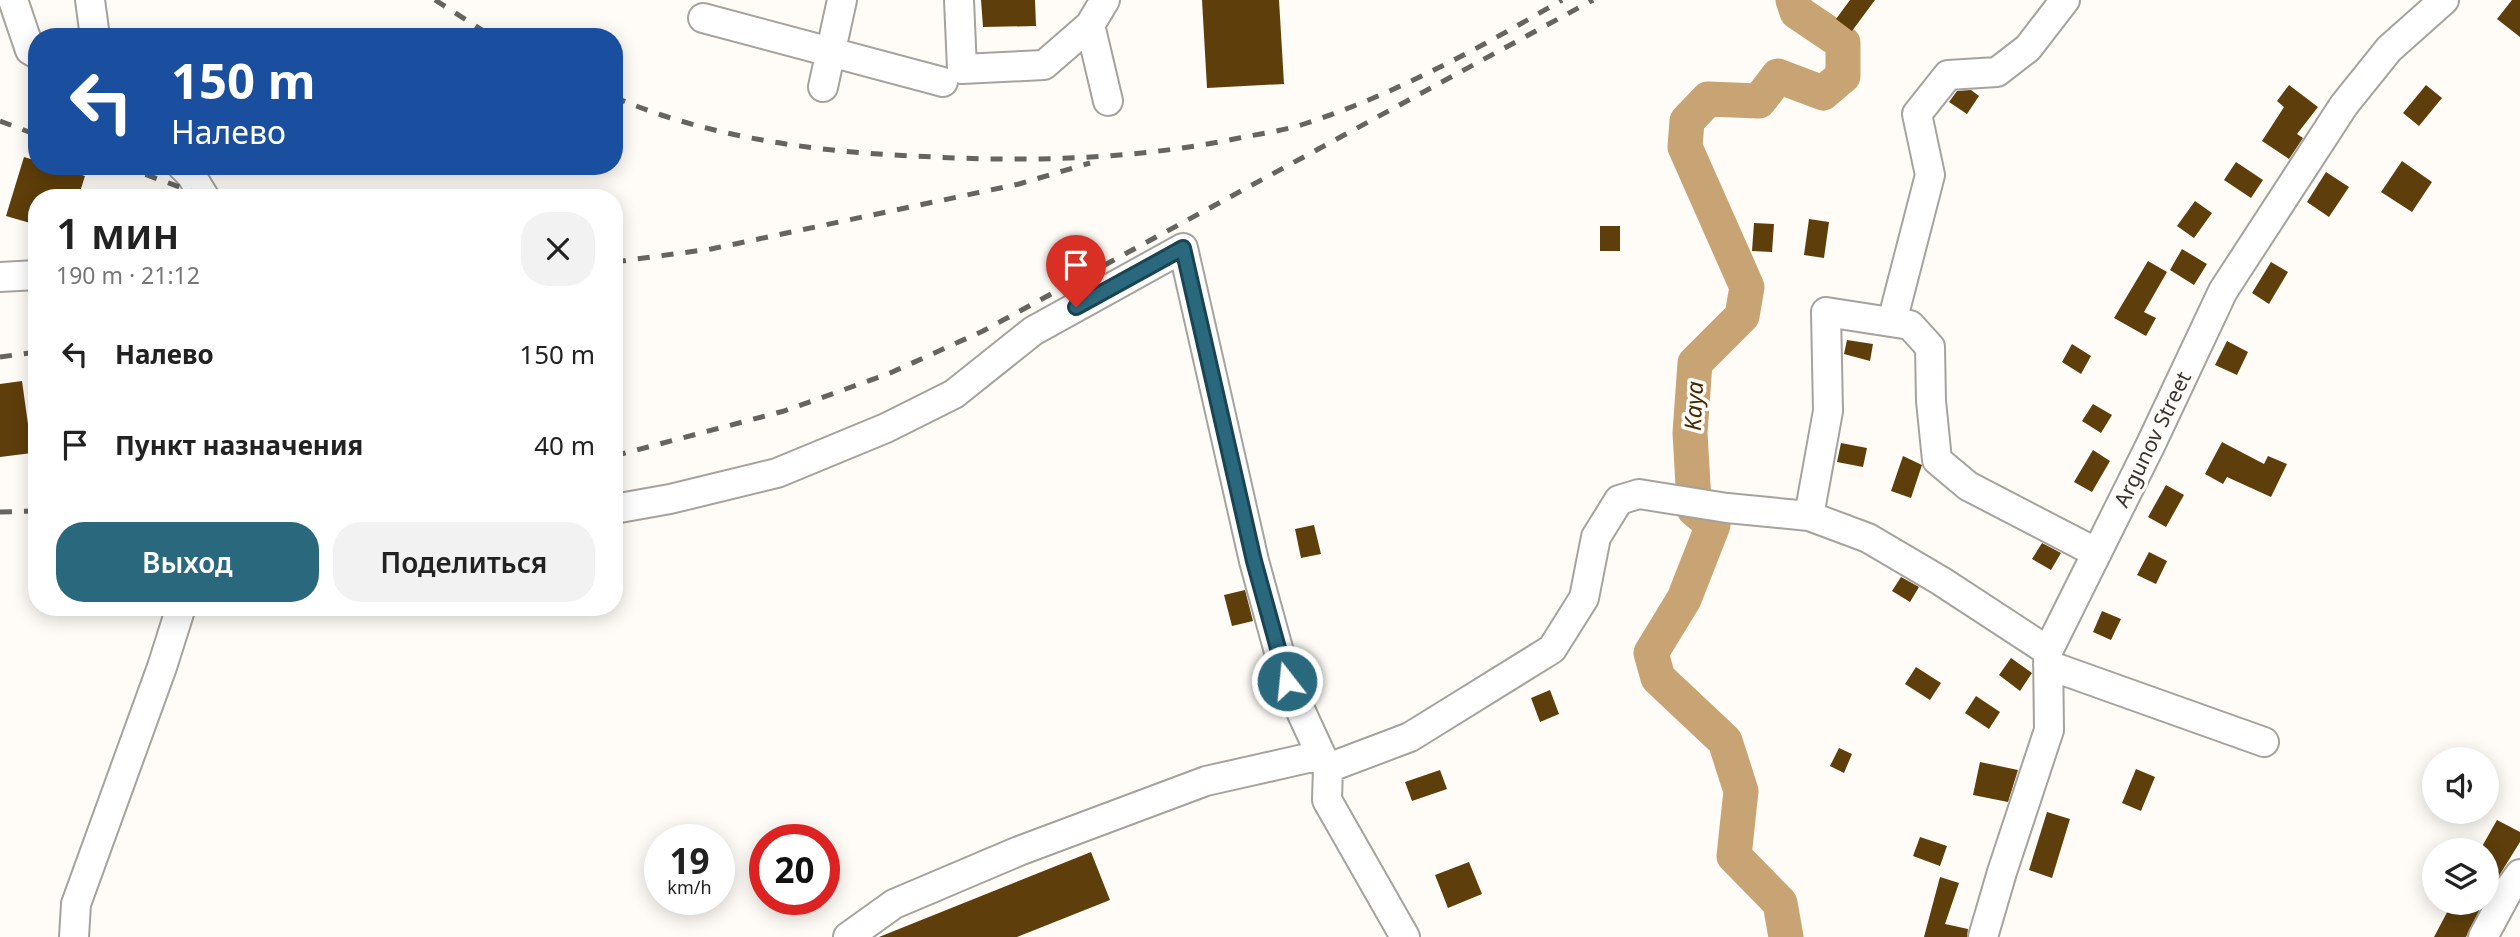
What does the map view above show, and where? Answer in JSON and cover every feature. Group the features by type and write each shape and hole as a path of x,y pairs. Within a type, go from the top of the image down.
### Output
{"street":[{"path":"13,0 28,44"},
{"path":"90,0 94,28"},
{"path":"823,86 842,0"},
{"path":"959,0 962,69 1044,65 1090,24 1105,0"},
{"path":"1892,322 1930,175 1917,114 1948,75 1997,72 2028,48 2065,0"},
{"name":"Argunov Street","path":"1983,937 2049,730 2048,658 2223,291 2344,105 2389,49 2444,0"},
{"path":"703,18 943,82"},
{"path":"1090,24 1108,101"},
{"path":"623,507 777,473 886,428 954,394 1033,331 1183,248 1254,561 1287,681 1325,761 1327,800 1405,937"},
{"path":"0,277 28,275"},
{"path":"1809,516 1828,411 1826,312 1910,325 1930,347 1931,401 1937,460 1968,486 2097,553"},
{"path":"848,937 894,904 1019,851 1206,781 1325,761 1410,737 1552,649 1584,598 1596,537 1619,500 1639,494 1727,508 1809,516 1868,538 1941,581 2048,658 2264,742"},
{"path":"74,937 76,904 178,616"},
{"path":"2483,937 2520,874"}],"building":[{"path":"981,0 1035,0 1036,26 983,27"},
{"path":"1202,0 1279,0 1284,84 1207,88"},
{"path":"1850,0 1875,0 1852,31 1836,19"},
{"path":"2512,0 2520,0 2520,37 2497,19"},
{"path":"2289,85 2318,107 2297,134 2303,138 2289,159 2262,141 2284,107 2277,101"},
{"path":"2426,85 2442,98 2419,126 2403,113"},
{"path":"1971,90 1979,96 1967,114 1949,102 1957,91"},
{"path":"24,157 28,158 28,175 85,176 81,189 28,189 28,222 6,216"},
{"path":"2402,161 2432,182 2412,212 2381,192"},
{"path":"2236,162 2263,180 2251,198 2224,180"},
{"path":"2326,172 2349,187 2329,217 2307,202"},
{"path":"2195,201 2212,213 2194,238 2177,226"},
{"path":"1809,219 1829,222 1824,258 1804,255"},
{"path":"1754,223 1774,224 1772,252 1752,251"},
{"path":"1600,226 1620,226 1620,251 1600,251"},
{"path":"2182,249 2207,264 2194,285 2170,270"},
{"path":"2148,261 2167,272 2144,312 2156,318 2146,336 2114,318"},
{"path":"2271,262 2288,272 2269,304 2252,293"},
{"path":"1847,340 1873,344 1870,361 1844,354"},
{"path":"2227,341 2248,352 2237,375 2215,365"},
{"path":"2072,344 2091,356 2081,374 2062,362"},
{"path":"22,381 28,424 28,454 0,457 0,384"},
{"path":"2093,404 2112,415 2101,433 2082,421"},
{"path":"2222,442 2264,464 2268,456 2287,464 2271,497 2227,477 2223,484 2205,474"},
{"path":"1841,443 1867,448 1863,467 1837,462"},
{"path":"2093,450 2110,461 2092,492 2074,482"},
{"path":"1903,456 1922,465 1911,498 1891,491"},
{"path":"2166,485 2184,495 2166,527 2148,517"},
{"path":"1314,525 1321,554 1301,558 1295,529"},
{"path":"2042,543 2061,553 2051,570 2032,559"},
{"path":"2149,552 2167,561 2156,584 2137,575"},
{"path":"1901,577 1919,587 1910,602 1892,591"},
{"path":"1245,590 1253,621 1232,626 1224,595"},
{"path":"2102,611 2121,619 2111,640 2093,632"},
{"path":"2011,658 2032,673 2020,691 1999,675"},
{"path":"1916,667 1941,683 1930,700 1905,684"},
{"path":"1550,690 1559,714 1540,722 1531,698"},
{"path":"1976,696 2000,712 1989,729 1965,713"},
{"path":"1839,748 1852,754 1844,773 1830,766"},
{"path":"1980,762 2018,770 2008,802 1973,795"},
{"path":"2136,769 2155,777 2141,811 2122,803"},
{"path":"1440,770 1447,789 1412,801 1405,782"},
{"path":"2047,812 2070,819 2052,878 2029,870"},
{"path":"2499,821 2520,832 2520,842 2499,876 2499,838 2487,838"},
{"path":"1920,837 1947,846 1940,866 1913,856"},
{"path":"1091,852 1110,900 1017,937 879,937"},
{"path":"1469,862 1482,894 1448,908 1435,875"},
{"path":"1940,877 1959,883 1945,924 1968,929 1967,937 1924,937"},
{"path":"2446,915 2477,915 2466,937 2434,937"}],"waterway":[{"name":"Kaya","path":"1786,937 1780,903 1734,856 1741,791 1725,741 1658,678 1651,653 1684,599 1713,525 1694,509 1690,433 1695,363 1742,316 1747,287 1685,147 1687,121 1708,99 1759,101 1778,76 1823,93 1843,76 1843,43 1797,12 1793,0"}],"railway":[{"path":"435,0 479,28"},
{"path":"623,101 652,112 731,134 853,152 1049,159 1163,151 1270,132 1335,113 1435,70 1562,0"},
{"path":"623,454 784,411 888,374 983,331 1593,0"},
{"path":"0,121 28,132"},
{"path":"623,261 711,249 1019,184 1090,163"},
{"path":"147,175 185,189"},
{"path":"0,357 28,353"},
{"path":"0,512 28,511"}],"route":[{"path":"1076,307 1183,248 1254,561 1287,681"}]}
